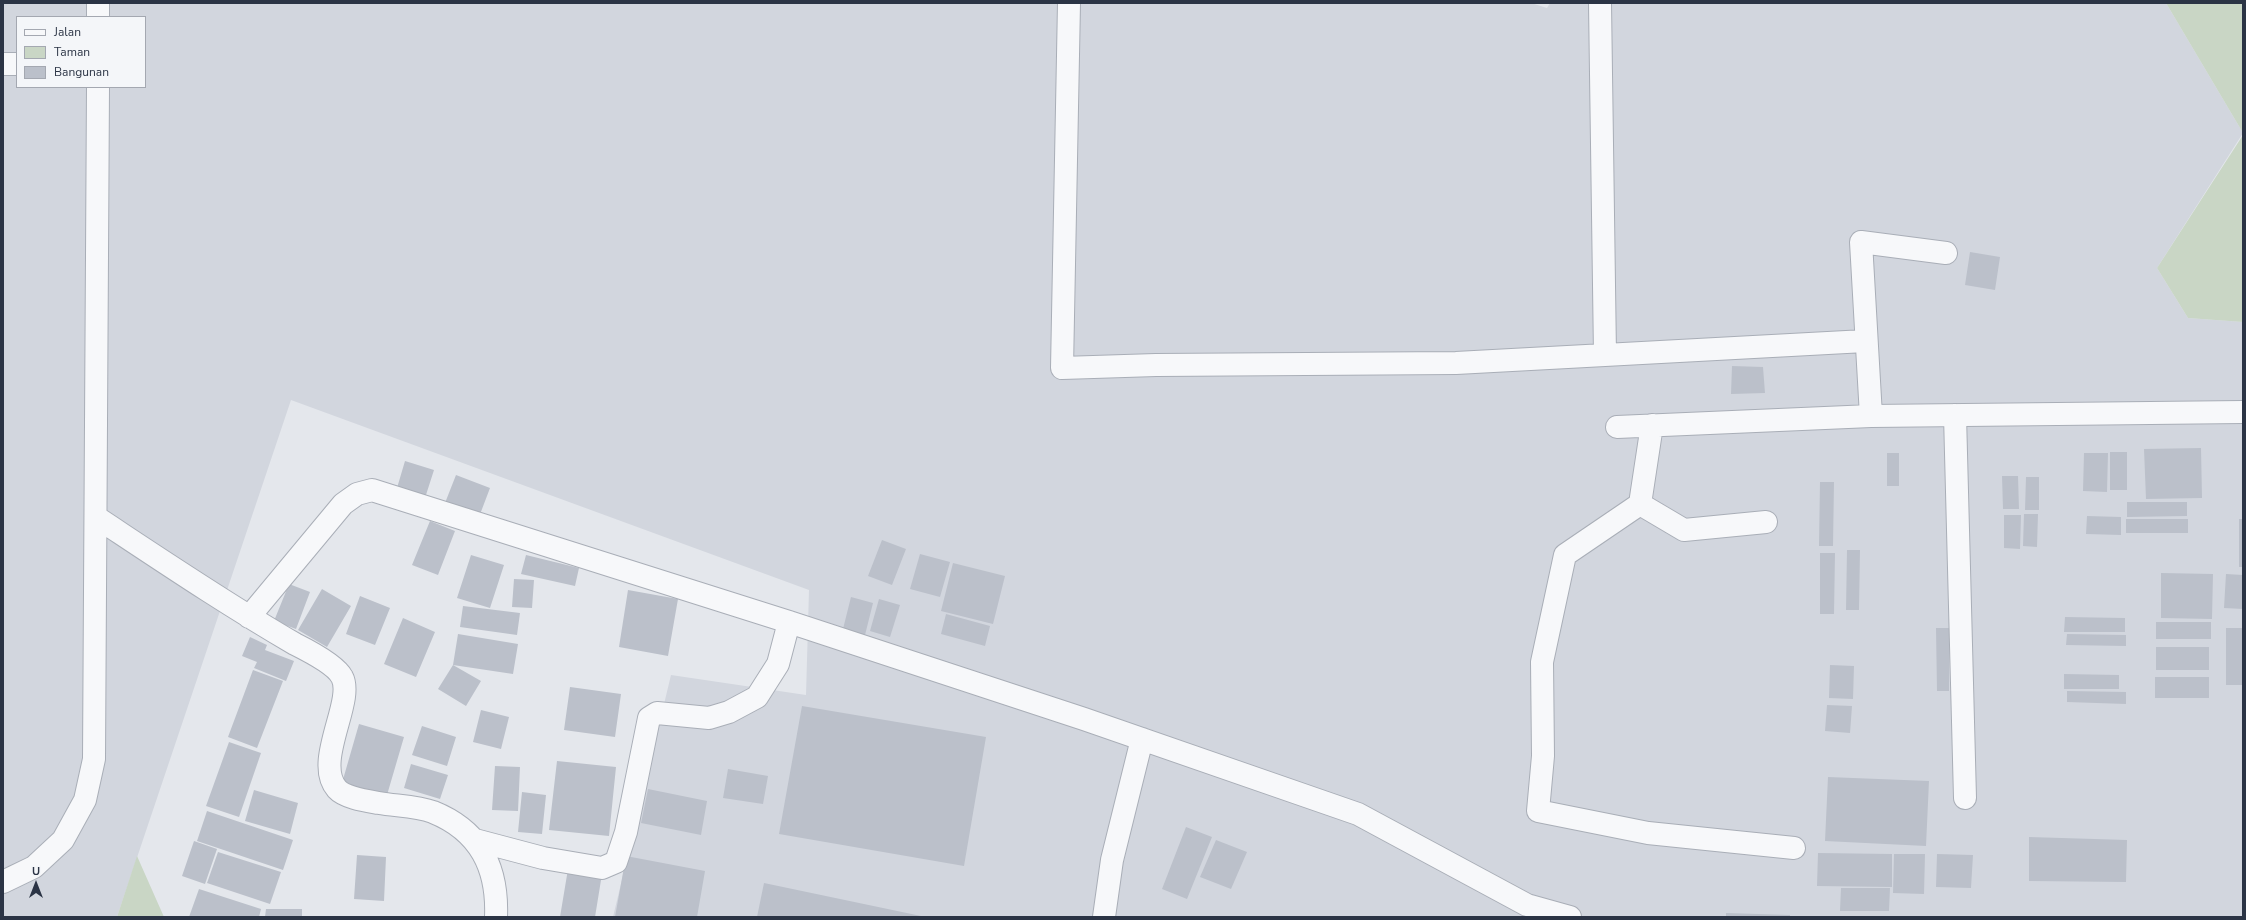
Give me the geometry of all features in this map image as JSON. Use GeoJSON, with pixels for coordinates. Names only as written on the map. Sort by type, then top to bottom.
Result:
{"type":"FeatureCollection","features":[{"type":"Feature","properties":{"kind":"street"},"geometry":{"type":"LineString","coordinates":[[98,3],[98,16]]}},
{"type":"Feature","properties":{"kind":"street"},"geometry":{"type":"LineString","coordinates":[[1070,3],[1062,368],[1156,365],[1456,363],[1865,341]]}},
{"type":"Feature","properties":{"kind":"street"},"geometry":{"type":"LineString","coordinates":[[1600,3],[1604,355]]}},
{"type":"Feature","properties":{"kind":"street"},"geometry":{"type":"LineString","coordinates":[[3,64],[16,64]]}},
{"type":"Feature","properties":{"kind":"street"},"geometry":{"type":"LineString","coordinates":[[3,882],[34,867],[63,840],[85,800],[94,759],[98,88]]}},
{"type":"Feature","properties":{"kind":"street"},"geometry":{"type":"LineString","coordinates":[[1872,416],[1865,341],[1861,242],[1946,253]]}},
{"type":"Feature","properties":{"kind":"street"},"geometry":{"type":"LineString","coordinates":[[1617,426],[1872,416],[2243,412]]}},
{"type":"Feature","properties":{"kind":"street"},"geometry":{"type":"LineString","coordinates":[[1955,415],[1965,798]]}},
{"type":"Feature","properties":{"kind":"street"},"geometry":{"type":"LineString","coordinates":[[1652,425],[1640,504],[1564,555],[1542,662],[1543,756],[1538,810],[1648,833],[1794,848]]}},
{"type":"Feature","properties":{"kind":"street"},"geometry":{"type":"LineString","coordinates":[[249,617],[343,504],[356,494],[372,490],[789,622],[1142,739],[1358,814],[1527,905],[1570,917]]}},
{"type":"Feature","properties":{"kind":"street"},"geometry":{"type":"LineString","coordinates":[[1640,504],[1684,530],[1766,522]]}},
{"type":"Feature","properties":{"kind":"street"},"geometry":{"type":"LineString","coordinates":[[96,517],[249,617],[330,665],[342,677],[344,691],[330,756],[329,775],[337,790],[359,800],[432,812],[454,823],[476,840],[543,858],[602,868],[616,862],[626,832],[649,718],[657,713],[709,718],[729,712],[757,697],[778,664],[789,622]]}},
{"type":"Feature","properties":{"kind":"street"},"geometry":{"type":"LineString","coordinates":[[1104,917],[1112,860],[1142,739]]}},
{"type":"Feature","properties":{"kind":"street"},"geometry":{"type":"LineString","coordinates":[[476,840],[491,867],[497,903],[496,917]]}},
{"type":"Feature","properties":{"kind":"shaded area"},"geometry":{"type":"Polygon","coordinates":[[[3,3],[1531,3],[1547,8],[1550,3],[2166,3],[2243,133],[2157,268],[2188,318],[2243,322],[2243,917],[613,917],[671,675],[806,695],[809,590],[291,400],[117,917],[3,917],[3,3]]]}},
{"type":"Feature","properties":{"kind":"green space"},"geometry":{"type":"Polygon","coordinates":[[[2166,3],[2243,3],[2243,133],[2166,3]]]}},
{"type":"Feature","properties":{"kind":"green space"},"geometry":{"type":"Polygon","coordinates":[[[2243,135],[2243,322],[2188,318],[2157,268],[2243,135]]]}},
{"type":"Feature","properties":{"kind":"green space"},"geometry":{"type":"Polygon","coordinates":[[[137,856],[164,917],[117,917],[137,856]]]}},
{"type":"Feature","properties":{"kind":"building"},"geometry":{"type":"Polygon","coordinates":[[[1970,252],[2000,257],[1995,290],[1965,285],[1970,252]]]}},
{"type":"Feature","properties":{"kind":"building"},"geometry":{"type":"Polygon","coordinates":[[[1732,366],[1763,367],[1765,393],[1731,394],[1732,366]]]}},
{"type":"Feature","properties":{"kind":"building"},"geometry":{"type":"Polygon","coordinates":[[[2201,448],[2202,498],[2146,499],[2144,449],[2201,448]]]}},
{"type":"Feature","properties":{"kind":"building"},"geometry":{"type":"Polygon","coordinates":[[[2110,452],[2127,452],[2127,490],[2110,490],[2110,452]]]}},
{"type":"Feature","properties":{"kind":"building"},"geometry":{"type":"Polygon","coordinates":[[[1887,453],[1899,453],[1899,486],[1887,486],[1887,453]]]}},
{"type":"Feature","properties":{"kind":"building"},"geometry":{"type":"Polygon","coordinates":[[[2084,453],[2108,453],[2107,492],[2083,491],[2084,453]]]}},
{"type":"Feature","properties":{"kind":"building"},"geometry":{"type":"Polygon","coordinates":[[[405,461],[434,470],[425,498],[397,488],[405,461]]]}},
{"type":"Feature","properties":{"kind":"building"},"geometry":{"type":"Polygon","coordinates":[[[456,475],[490,488],[479,517],[445,503],[456,475]]]}},
{"type":"Feature","properties":{"kind":"building"},"geometry":{"type":"Polygon","coordinates":[[[2002,476],[2018,476],[2019,509],[2003,509],[2002,476]]]}},
{"type":"Feature","properties":{"kind":"building"},"geometry":{"type":"Polygon","coordinates":[[[2026,477],[2039,477],[2039,510],[2025,510],[2026,477]]]}},
{"type":"Feature","properties":{"kind":"building"},"geometry":{"type":"Polygon","coordinates":[[[1820,482],[1834,482],[1833,546],[1819,546],[1820,482]]]}},
{"type":"Feature","properties":{"kind":"building"},"geometry":{"type":"Polygon","coordinates":[[[2127,502],[2187,502],[2187,516],[2127,517],[2127,502]]]}},
{"type":"Feature","properties":{"kind":"building"},"geometry":{"type":"Polygon","coordinates":[[[2024,514],[2038,514],[2037,547],[2023,546],[2024,514]]]}},
{"type":"Feature","properties":{"kind":"building"},"geometry":{"type":"Polygon","coordinates":[[[2004,515],[2021,515],[2020,549],[2004,548],[2004,515]]]}},
{"type":"Feature","properties":{"kind":"building"},"geometry":{"type":"Polygon","coordinates":[[[2087,516],[2121,517],[2121,535],[2086,534],[2087,516]]]}},
{"type":"Feature","properties":{"kind":"building"},"geometry":{"type":"Polygon","coordinates":[[[2126,519],[2188,519],[2188,533],[2126,533],[2126,519]]]}},
{"type":"Feature","properties":{"kind":"building"},"geometry":{"type":"Polygon","coordinates":[[[2239,519],[2243,519],[2243,567],[2239,567],[2239,519]]]}},
{"type":"Feature","properties":{"kind":"building"},"geometry":{"type":"Polygon","coordinates":[[[430,521],[455,531],[438,575],[412,565],[430,521]]]}},
{"type":"Feature","properties":{"kind":"building"},"geometry":{"type":"Polygon","coordinates":[[[882,540],[906,549],[892,585],[868,576],[882,540]]]}},
{"type":"Feature","properties":{"kind":"building"},"geometry":{"type":"Polygon","coordinates":[[[1847,550],[1860,550],[1859,610],[1846,610],[1847,550]]]}},
{"type":"Feature","properties":{"kind":"building"},"geometry":{"type":"Polygon","coordinates":[[[1820,553],[1835,553],[1834,614],[1820,614],[1820,553]]]}},
{"type":"Feature","properties":{"kind":"building"},"geometry":{"type":"Polygon","coordinates":[[[920,554],[950,562],[940,597],[910,589],[920,554]]]}},
{"type":"Feature","properties":{"kind":"building"},"geometry":{"type":"Polygon","coordinates":[[[471,555],[504,565],[490,608],[457,598],[471,555]]]}},
{"type":"Feature","properties":{"kind":"building"},"geometry":{"type":"Polygon","coordinates":[[[526,555],[579,568],[575,586],[521,574],[526,555]]]}},
{"type":"Feature","properties":{"kind":"building"},"geometry":{"type":"Polygon","coordinates":[[[953,563],[1005,576],[993,624],[941,611],[953,563]]]}},
{"type":"Feature","properties":{"kind":"building"},"geometry":{"type":"Polygon","coordinates":[[[2161,573],[2213,574],[2212,619],[2161,618],[2161,573]]]}},
{"type":"Feature","properties":{"kind":"building"},"geometry":{"type":"Polygon","coordinates":[[[2226,574],[2243,575],[2243,609],[2224,608],[2226,574]]]}},
{"type":"Feature","properties":{"kind":"building"},"geometry":{"type":"Polygon","coordinates":[[[514,579],[534,580],[532,608],[512,607],[514,579]]]}},
{"type":"Feature","properties":{"kind":"building"},"geometry":{"type":"Polygon","coordinates":[[[289,584],[310,592],[296,629],[274,621],[289,584]]]}},
{"type":"Feature","properties":{"kind":"building"},"geometry":{"type":"Polygon","coordinates":[[[322,589],[351,606],[327,647],[298,630],[322,589]]]}},
{"type":"Feature","properties":{"kind":"building"},"geometry":{"type":"Polygon","coordinates":[[[628,590],[678,599],[668,656],[619,647],[628,590]]]}},
{"type":"Feature","properties":{"kind":"building"},"geometry":{"type":"Polygon","coordinates":[[[360,596],[390,608],[375,645],[346,634],[360,596]]]}},
{"type":"Feature","properties":{"kind":"building"},"geometry":{"type":"Polygon","coordinates":[[[851,597],[873,603],[865,635],[843,629],[851,597]]]}},
{"type":"Feature","properties":{"kind":"building"},"geometry":{"type":"Polygon","coordinates":[[[879,599],[900,605],[890,637],[870,631],[879,599]]]}},
{"type":"Feature","properties":{"kind":"building"},"geometry":{"type":"Polygon","coordinates":[[[463,606],[520,613],[517,635],[460,627],[463,606]]]}},
{"type":"Feature","properties":{"kind":"building"},"geometry":{"type":"Polygon","coordinates":[[[946,614],[990,626],[985,646],[941,634],[946,614]]]}},
{"type":"Feature","properties":{"kind":"building"},"geometry":{"type":"Polygon","coordinates":[[[2065,617],[2125,618],[2125,632],[2064,632],[2065,617]]]}},
{"type":"Feature","properties":{"kind":"building"},"geometry":{"type":"Polygon","coordinates":[[[403,618],[435,632],[416,677],[384,664],[403,618]]]}},
{"type":"Feature","properties":{"kind":"building"},"geometry":{"type":"Polygon","coordinates":[[[2156,622],[2211,622],[2211,639],[2156,639],[2156,622]]]}},
{"type":"Feature","properties":{"kind":"building"},"geometry":{"type":"Polygon","coordinates":[[[1936,628],[1949,628],[1949,691],[1937,691],[1936,628]]]}},
{"type":"Feature","properties":{"kind":"building"},"geometry":{"type":"Polygon","coordinates":[[[2226,628],[2243,628],[2243,685],[2226,685],[2226,628]]]}},
{"type":"Feature","properties":{"kind":"building"},"geometry":{"type":"Polygon","coordinates":[[[458,634],[518,644],[513,674],[453,665],[458,634]]]}},
{"type":"Feature","properties":{"kind":"building"},"geometry":{"type":"Polygon","coordinates":[[[2067,634],[2126,635],[2126,646],[2066,645],[2067,634]]]}},
{"type":"Feature","properties":{"kind":"building"},"geometry":{"type":"Polygon","coordinates":[[[250,637],[267,645],[265,650],[294,661],[286,681],[254,668],[257,662],[242,656],[250,637]]]}},
{"type":"Feature","properties":{"kind":"building"},"geometry":{"type":"Polygon","coordinates":[[[2156,647],[2209,647],[2209,670],[2156,670],[2156,647]]]}},
{"type":"Feature","properties":{"kind":"building"},"geometry":{"type":"Polygon","coordinates":[[[453,665],[481,681],[466,706],[438,689],[453,665]]]}},
{"type":"Feature","properties":{"kind":"building"},"geometry":{"type":"Polygon","coordinates":[[[1830,665],[1854,666],[1853,699],[1829,698],[1830,665]]]}},
{"type":"Feature","properties":{"kind":"building"},"geometry":{"type":"Polygon","coordinates":[[[253,670],[283,681],[257,748],[228,737],[253,670]]]}},
{"type":"Feature","properties":{"kind":"building"},"geometry":{"type":"Polygon","coordinates":[[[2064,674],[2119,675],[2119,689],[2064,689],[2064,674]]]}},
{"type":"Feature","properties":{"kind":"building"},"geometry":{"type":"Polygon","coordinates":[[[2155,677],[2209,677],[2209,698],[2155,698],[2155,677]]]}},
{"type":"Feature","properties":{"kind":"building"},"geometry":{"type":"Polygon","coordinates":[[[570,687],[621,694],[615,737],[564,730],[570,687]]]}},
{"type":"Feature","properties":{"kind":"building"},"geometry":{"type":"Polygon","coordinates":[[[2067,691],[2126,692],[2126,704],[2067,702],[2067,691]]]}},
{"type":"Feature","properties":{"kind":"building"},"geometry":{"type":"Polygon","coordinates":[[[1827,705],[1852,706],[1850,733],[1825,731],[1827,705]]]}},
{"type":"Feature","properties":{"kind":"building"},"geometry":{"type":"Polygon","coordinates":[[[802,706],[986,737],[964,866],[779,834],[802,706]]]}},
{"type":"Feature","properties":{"kind":"building"},"geometry":{"type":"Polygon","coordinates":[[[481,710],[509,717],[501,749],[473,742],[481,710]]]}},
{"type":"Feature","properties":{"kind":"building"},"geometry":{"type":"Polygon","coordinates":[[[359,724],[404,737],[387,795],[342,783],[359,724]]]}},
{"type":"Feature","properties":{"kind":"building"},"geometry":{"type":"Polygon","coordinates":[[[422,726],[456,737],[447,766],[412,755],[422,726]]]}},
{"type":"Feature","properties":{"kind":"building"},"geometry":{"type":"Polygon","coordinates":[[[229,742],[261,753],[239,817],[206,806],[229,742]]]}},
{"type":"Feature","properties":{"kind":"building"},"geometry":{"type":"Polygon","coordinates":[[[557,761],[616,767],[609,836],[549,830],[557,761]]]}},
{"type":"Feature","properties":{"kind":"building"},"geometry":{"type":"Polygon","coordinates":[[[411,764],[448,775],[440,799],[404,788],[411,764]]]}},
{"type":"Feature","properties":{"kind":"building"},"geometry":{"type":"Polygon","coordinates":[[[495,766],[520,767],[518,811],[492,810],[495,766]]]}},
{"type":"Feature","properties":{"kind":"building"},"geometry":{"type":"Polygon","coordinates":[[[728,769],[768,776],[763,804],[723,798],[728,769]]]}},
{"type":"Feature","properties":{"kind":"building"},"geometry":{"type":"Polygon","coordinates":[[[1828,777],[1929,781],[1926,846],[1825,841],[1828,777]]]}},
{"type":"Feature","properties":{"kind":"building"},"geometry":{"type":"Polygon","coordinates":[[[648,789],[707,801],[701,835],[641,823],[648,789]]]}},
{"type":"Feature","properties":{"kind":"building"},"geometry":{"type":"Polygon","coordinates":[[[254,790],[298,803],[290,834],[245,821],[254,790]]]}},
{"type":"Feature","properties":{"kind":"building"},"geometry":{"type":"Polygon","coordinates":[[[522,792],[546,795],[542,834],[518,832],[522,792]]]}},
{"type":"Feature","properties":{"kind":"building"},"geometry":{"type":"Polygon","coordinates":[[[207,811],[293,840],[283,870],[197,841],[207,811]]]}},
{"type":"Feature","properties":{"kind":"building"},"geometry":{"type":"Polygon","coordinates":[[[1186,827],[1212,837],[1187,899],[1162,889],[1186,827]]]}},
{"type":"Feature","properties":{"kind":"building"},"geometry":{"type":"Polygon","coordinates":[[[2029,837],[2127,840],[2126,882],[2029,881],[2029,837]]]}},
{"type":"Feature","properties":{"kind":"building"},"geometry":{"type":"Polygon","coordinates":[[[1216,840],[1247,852],[1231,889],[1200,877],[1216,840]]]}},
{"type":"Feature","properties":{"kind":"building"},"geometry":{"type":"Polygon","coordinates":[[[194,841],[217,849],[205,884],[182,876],[194,841]]]}},
{"type":"Feature","properties":{"kind":"building"},"geometry":{"type":"Polygon","coordinates":[[[218,852],[281,872],[270,904],[207,883],[218,852]]]}},
{"type":"Feature","properties":{"kind":"building"},"geometry":{"type":"Polygon","coordinates":[[[1818,853],[1892,854],[1892,887],[1817,886],[1818,853]]]}},
{"type":"Feature","properties":{"kind":"building"},"geometry":{"type":"Polygon","coordinates":[[[1894,854],[1925,854],[1924,894],[1893,893],[1894,854]]]}},
{"type":"Feature","properties":{"kind":"building"},"geometry":{"type":"Polygon","coordinates":[[[1937,854],[1973,855],[1971,888],[1936,887],[1937,854]]]}},
{"type":"Feature","properties":{"kind":"building"},"geometry":{"type":"Polygon","coordinates":[[[357,855],[386,857],[384,901],[354,899],[357,855]]]}},
{"type":"Feature","properties":{"kind":"building"},"geometry":{"type":"Polygon","coordinates":[[[626,856],[705,871],[697,917],[615,917],[626,856]]]}},
{"type":"Feature","properties":{"kind":"building"},"geometry":{"type":"Polygon","coordinates":[[[568,869],[602,874],[595,917],[560,917],[568,869]]]}},
{"type":"Feature","properties":{"kind":"building"},"geometry":{"type":"Polygon","coordinates":[[[764,883],[921,916],[921,917],[757,917],[764,883]]]}},
{"type":"Feature","properties":{"kind":"building"},"geometry":{"type":"Polygon","coordinates":[[[1841,888],[1890,888],[1889,911],[1840,911],[1841,888]]]}},
{"type":"Feature","properties":{"kind":"building"},"geometry":{"type":"Polygon","coordinates":[[[199,889],[261,909],[259,917],[189,917],[199,889]]]}},
{"type":"Feature","properties":{"kind":"building"},"geometry":{"type":"Polygon","coordinates":[[[266,909],[302,909],[302,917],[265,917],[266,909]]]}},
{"type":"Feature","properties":{"kind":"building"},"geometry":{"type":"Polygon","coordinates":[[[1726,913],[1790,915],[1790,917],[1726,917],[1726,913]]]}}]}
